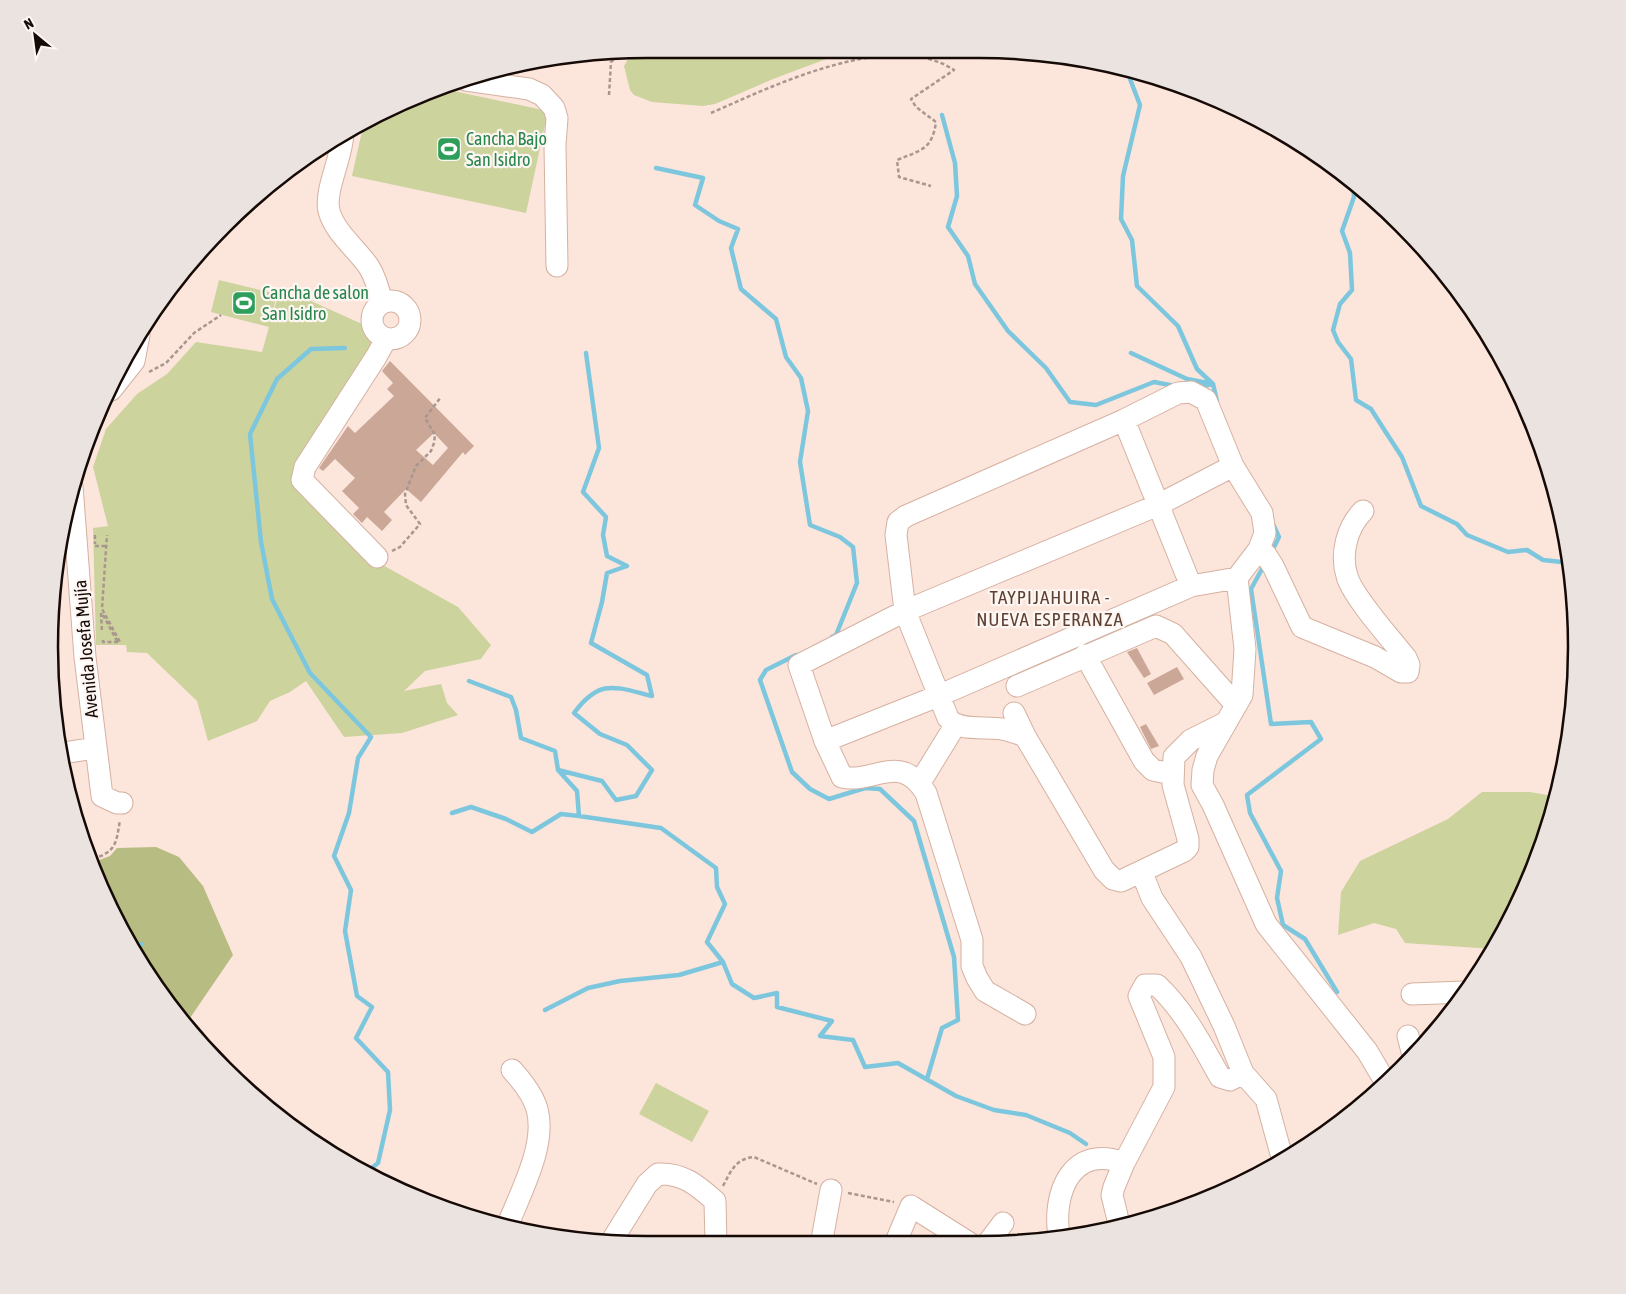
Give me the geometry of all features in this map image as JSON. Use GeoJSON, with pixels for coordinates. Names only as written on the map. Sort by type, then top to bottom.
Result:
{"type":"FeatureCollection","features":[{"type":"Feature","properties":{"kind":"street"},"geometry":{"type":"LineString","coordinates":[[481,82],[528,89],[542,95],[554,108],[557,118],[555,145],[557,266]]}},
{"type":"Feature","properties":{"kind":"street"},"geometry":{"type":"LineString","coordinates":[[343,142],[328,198],[329,211],[337,226],[369,267],[378,283],[382,303]]}},
{"type":"Feature","properties":{"kind":"street"},"geometry":{"type":"LineString","coordinates":[[389,301],[401,303],[410,312],[411,325],[404,336],[392,340],[386,339],[380,336],[372,325],[374,312],[382,303],[389,301]]}},
{"type":"Feature","properties":{"kind":"street"},"geometry":{"type":"LineString","coordinates":[[376,557],[302,480],[305,467],[386,339]]}},
{"type":"Feature","properties":{"kind":"street"},"geometry":{"type":"LineString","coordinates":[[121,380],[134,361],[136,353]]}},
{"type":"Feature","properties":{"kind":"street"},"geometry":{"type":"LineString","coordinates":[[1025,736],[1002,729],[956,724],[948,718],[905,611],[896,535],[898,522],[906,516],[1124,420],[1178,393],[1191,392],[1206,400],[1233,466],[1262,513],[1265,533],[1259,549],[1238,578],[1246,649],[1242,695],[1207,756],[1202,770],[1202,785],[1213,805],[1266,924],[1367,1051],[1382,1077]]}},
{"type":"Feature","properties":{"kind":"street"},"geometry":{"type":"LineString","coordinates":[[1124,420],[1191,586]]}},
{"type":"Feature","properties":{"kind":"street"},"geometry":{"type":"LineString","coordinates":[[1025,1014],[985,991],[977,978],[972,966],[972,940],[929,802],[919,782],[904,773],[890,770],[855,780],[842,777],[825,741],[799,665],[905,611],[1158,505],[1233,466]]}},
{"type":"Feature","properties":{"kind":"street","name":"Avenida Josefa Mujía"},"geometry":{"type":"LineString","coordinates":[[74,511],[85,657],[102,796],[117,803],[122,803]]}},
{"type":"Feature","properties":{"kind":"street"},"geometry":{"type":"LineString","coordinates":[[1259,549],[1273,566],[1302,627],[1375,657],[1401,672],[1408,672],[1409,665],[1406,658],[1358,595],[1346,576],[1345,546],[1354,520],[1363,511]]}},
{"type":"Feature","properties":{"kind":"street"},"geometry":{"type":"LineString","coordinates":[[825,741],[938,696],[1191,586],[1238,578]]}},
{"type":"Feature","properties":{"kind":"street"},"geometry":{"type":"LineString","coordinates":[[1017,686],[1085,655],[1156,626],[1162,627],[1173,634],[1236,705]]}},
{"type":"Feature","properties":{"kind":"street"},"geometry":{"type":"LineString","coordinates":[[1085,655],[1144,760],[1153,770],[1172,774]]}},
{"type":"Feature","properties":{"kind":"street"},"geometry":{"type":"LineString","coordinates":[[1014,712],[1025,736],[1104,870],[1113,879],[1121,882],[1184,852],[1188,847],[1172,774],[1174,757],[1183,746],[1207,731],[1225,724]]}},
{"type":"Feature","properties":{"kind":"street"},"geometry":{"type":"LineString","coordinates":[[919,782],[956,724]]}},
{"type":"Feature","properties":{"kind":"street"},"geometry":{"type":"LineString","coordinates":[[67,752],[95,748]]}},
{"type":"Feature","properties":{"kind":"street"},"geometry":{"type":"LineString","coordinates":[[1142,873],[1152,898],[1191,957],[1224,1026],[1243,1073],[1266,1099],[1281,1154]]}},
{"type":"Feature","properties":{"kind":"street"},"geometry":{"type":"LineString","coordinates":[[1117,1220],[1112,1195],[1124,1163],[1164,1087],[1164,1057],[1140,996],[1145,985],[1157,985],[1166,993],[1187,1021],[1220,1077],[1230,1080],[1243,1073]]}},
{"type":"Feature","properties":{"kind":"street"},"geometry":{"type":"LineString","coordinates":[[1412,994],[1452,998]]}},
{"type":"Feature","properties":{"kind":"street"},"geometry":{"type":"LineString","coordinates":[[510,1220],[536,1151],[540,1124],[537,1107],[522,1081],[512,1070]]}},
{"type":"Feature","properties":{"kind":"street"},"geometry":{"type":"LineString","coordinates":[[1059,1231],[1057,1210],[1061,1192],[1070,1174],[1080,1165],[1095,1159],[1110,1159],[1124,1163]]}},
{"type":"Feature","properties":{"kind":"street"},"geometry":{"type":"LineString","coordinates":[[615,1235],[647,1184],[658,1174],[683,1176],[715,1201],[716,1236]]}},
{"type":"Feature","properties":{"kind":"street"},"geometry":{"type":"LineString","coordinates":[[823,1236],[831,1190]]}},
{"type":"Feature","properties":{"kind":"street"},"geometry":{"type":"LineString","coordinates":[[898,1236],[911,1206],[958,1236]]}},
{"type":"Feature","properties":{"kind":"street"},"geometry":{"type":"LineString","coordinates":[[993,1236],[1003,1223]]}},
{"type":"Feature","properties":{"kind":"path"},"geometry":{"type":"LineString","coordinates":[[711,113],[814,71],[866,58]]}},
{"type":"Feature","properties":{"kind":"path"},"geometry":{"type":"LineString","coordinates":[[920,58],[936,62],[954,70],[911,98],[916,107],[936,122],[933,138],[924,149],[897,160],[899,177],[931,186]]}},
{"type":"Feature","properties":{"kind":"path"},"geometry":{"type":"LineString","coordinates":[[609,95],[611,62],[614,59]]}},
{"type":"Feature","properties":{"kind":"path"},"geometry":{"type":"LineString","coordinates":[[126,375],[131,377],[143,375],[161,366],[194,333],[221,315]]}},
{"type":"Feature","properties":{"kind":"path"},"geometry":{"type":"LineString","coordinates":[[376,557],[400,547],[420,524],[406,505],[406,494],[416,466],[431,451],[434,444],[435,435],[425,418],[442,397]]}},
{"type":"Feature","properties":{"kind":"path"},"geometry":{"type":"LineString","coordinates":[[95,535],[96,546],[107,546]]}},
{"type":"Feature","properties":{"kind":"path"},"geometry":{"type":"LineString","coordinates":[[107,535],[102,609],[118,634],[120,642],[117,642]]}},
{"type":"Feature","properties":{"kind":"path"},"geometry":{"type":"LineString","coordinates":[[98,601],[101,613],[103,642],[117,642]]}},
{"type":"Feature","properties":{"kind":"path"},"geometry":{"type":"LineString","coordinates":[[101,613],[117,642]]}},
{"type":"Feature","properties":{"kind":"path"},"geometry":{"type":"LineString","coordinates":[[97,858],[107,854],[115,846],[122,803]]}},
{"type":"Feature","properties":{"kind":"path"},"geometry":{"type":"LineString","coordinates":[[715,1201],[736,1164],[743,1158],[754,1157],[789,1174],[831,1190],[911,1206]]}},
{"type":"Feature","properties":{"kind":"green space"},"geometry":{"type":"Polygon","coordinates":[[[629,58],[829,58],[715,104],[703,106],[652,102],[634,95],[630,90],[624,66],[629,58]]]}},
{"type":"Feature","properties":{"kind":"green space","name":"Cancha Bajo San Isidro"},"geometry":{"type":"Polygon","coordinates":[[[453,91],[548,111],[526,213],[352,176],[362,131],[421,102],[453,91]]]}},
{"type":"Feature","properties":{"kind":"green space"},"geometry":{"type":"Polygon","coordinates":[[[219,280],[277,294],[270,322],[279,293],[300,296],[362,324],[376,342],[295,482],[305,499],[354,549],[458,607],[491,645],[481,659],[425,671],[404,691],[441,684],[447,703],[458,715],[402,733],[344,737],[306,681],[290,692],[270,701],[257,721],[208,741],[197,701],[147,653],[127,652],[126,645],[96,645],[93,528],[108,526],[93,467],[106,429],[137,394],[167,374],[196,342],[262,352],[269,327],[211,312],[219,280]]]}},
{"type":"Feature","properties":{"kind":"green space"},"geometry":{"type":"Polygon","coordinates":[[[1482,792],[1530,792],[1549,795],[1524,873],[1486,949],[1405,943],[1396,929],[1374,923],[1338,935],[1341,892],[1360,861],[1448,819],[1482,792]]]}},
{"type":"Feature","properties":{"kind":"green space"},"geometry":{"type":"Polygon","coordinates":[[[156,847],[179,857],[203,886],[233,955],[190,1020],[157,975],[136,942],[102,873],[98,861],[110,856],[117,848],[156,847]]]}},
{"type":"Feature","properties":{"kind":"green space"},"geometry":{"type":"Polygon","coordinates":[[[656,1083],[709,1111],[692,1142],[639,1114],[656,1083]]]}},
{"type":"Feature","properties":{"kind":"building"},"geometry":{"type":"Polygon","coordinates":[[[390,361],[474,446],[465,455],[463,452],[421,502],[406,489],[384,512],[392,520],[382,531],[367,517],[362,523],[353,514],[359,508],[342,491],[355,478],[335,459],[323,471],[319,468],[348,426],[355,433],[394,396],[387,389],[393,383],[382,371],[390,361]],[[434,433],[416,450],[433,465],[448,448],[434,433]]]}},
{"type":"Feature","properties":{"kind":"building"},"geometry":{"type":"Polygon","coordinates":[[[1137,648],[1151,674],[1144,678],[1127,652],[1137,648]]]}},
{"type":"Feature","properties":{"kind":"building"},"geometry":{"type":"Polygon","coordinates":[[[1177,667],[1184,679],[1154,695],[1147,683],[1177,667]]]}},
{"type":"Feature","properties":{"kind":"building"},"geometry":{"type":"Polygon","coordinates":[[[1146,724],[1159,746],[1151,749],[1140,727],[1146,724]]]}},
{"type":"Feature","properties":{"kind":"waterway"},"geometry":{"type":"LineString","coordinates":[[1130,78],[1140,105],[1123,176],[1121,219],[1132,240],[1137,286],[1178,326],[1197,369],[1213,384]]}},
{"type":"Feature","properties":{"kind":"waterway"},"geometry":{"type":"LineString","coordinates":[[942,115],[955,163],[957,196],[948,227],[968,256],[975,284],[1008,331],[1046,368],[1070,402],[1096,405],[1154,382],[1175,386]]}},
{"type":"Feature","properties":{"kind":"waterway"},"geometry":{"type":"LineString","coordinates":[[656,168],[703,178],[695,205],[719,221],[738,229],[731,248],[741,289],[776,319],[786,357],[801,378],[808,411],[800,462],[810,525],[840,537],[853,547],[857,583],[836,635],[832,637]]}},
{"type":"Feature","properties":{"kind":"waterway"},"geometry":{"type":"LineString","coordinates":[[1354,192],[1354,197],[1342,231],[1350,253],[1352,290],[1340,304],[1333,330],[1338,342],[1351,359],[1356,400],[1371,409],[1402,457],[1421,506],[1457,524],[1467,535],[1508,552],[1527,550],[1543,560],[1562,562]]}},
{"type":"Feature","properties":{"kind":"waterway"},"geometry":{"type":"LineString","coordinates":[[345,348],[311,349],[277,379],[250,434],[261,542],[272,599],[310,673],[371,737],[358,758],[349,813],[334,856],[351,890],[345,931],[357,996],[372,1007],[356,1038],[388,1072],[390,1110],[378,1163],[371,1168]]}},
{"type":"Feature","properties":{"kind":"waterway"},"geometry":{"type":"LineString","coordinates":[[558,770],[602,781],[616,800],[636,796],[652,770],[627,745],[600,734],[574,713],[592,694],[609,688],[618,688],[652,696],[647,675],[591,643],[602,602],[607,573],[627,566],[607,556],[603,535],[606,517],[583,492],[599,448],[586,353]]}},
{"type":"Feature","properties":{"kind":"waterway"},"geometry":{"type":"LineString","coordinates":[[1131,353],[1187,379],[1213,384],[1217,401]]}},
{"type":"Feature","properties":{"kind":"waterway"},"geometry":{"type":"LineString","coordinates":[[1197,387],[1213,384]]}},
{"type":"Feature","properties":{"kind":"waterway"},"geometry":{"type":"LineString","coordinates":[[1273,524],[1279,537],[1274,547]]}},
{"type":"Feature","properties":{"kind":"waterway"},"geometry":{"type":"LineString","coordinates":[[1262,569],[1251,589],[1271,724],[1311,722],[1321,739],[1247,795],[1250,813],[1281,871],[1277,898],[1283,925],[1305,939],[1337,992]]}},
{"type":"Feature","properties":{"kind":"waterway"},"geometry":{"type":"LineString","coordinates":[[796,655],[766,670],[760,680],[792,772],[810,789],[829,799],[865,788],[880,789],[914,821],[954,957],[958,1020],[942,1028],[927,1079]]}},
{"type":"Feature","properties":{"kind":"waterway"},"geometry":{"type":"LineString","coordinates":[[469,681],[511,697],[516,710],[521,738],[555,751],[558,770],[577,791],[579,816],[661,828],[716,868],[717,887],[725,904],[707,942],[723,962],[732,984],[754,998],[777,993],[777,1007],[832,1021],[820,1036],[853,1040],[865,1067],[898,1063],[956,1096],[994,1110],[1026,1115],[1070,1133],[1086,1144]]}},
{"type":"Feature","properties":{"kind":"waterway"},"geometry":{"type":"LineString","coordinates":[[452,813],[471,807],[506,819],[532,832],[561,814],[579,816]]}},
{"type":"Feature","properties":{"kind":"waterway"},"geometry":{"type":"LineString","coordinates":[[545,1010],[588,988],[620,981],[679,975],[723,962]]}},
{"type":"Feature","properties":{"kind":"place","name":"Cancha Bajo San Isidro"},"geometry":{"type":"Point","coordinates":[449,149]}},
{"type":"Feature","properties":{"kind":"place","name":"Cancha de salon San Isidro"},"geometry":{"type":"Point","coordinates":[244,303]}},
{"type":"Feature","properties":{"kind":"district","name":"TAYPIJAHUIRA - NUEVA ESPERANZA"},"geometry":{"type":"Point","coordinates":[1050,608]}}]}
